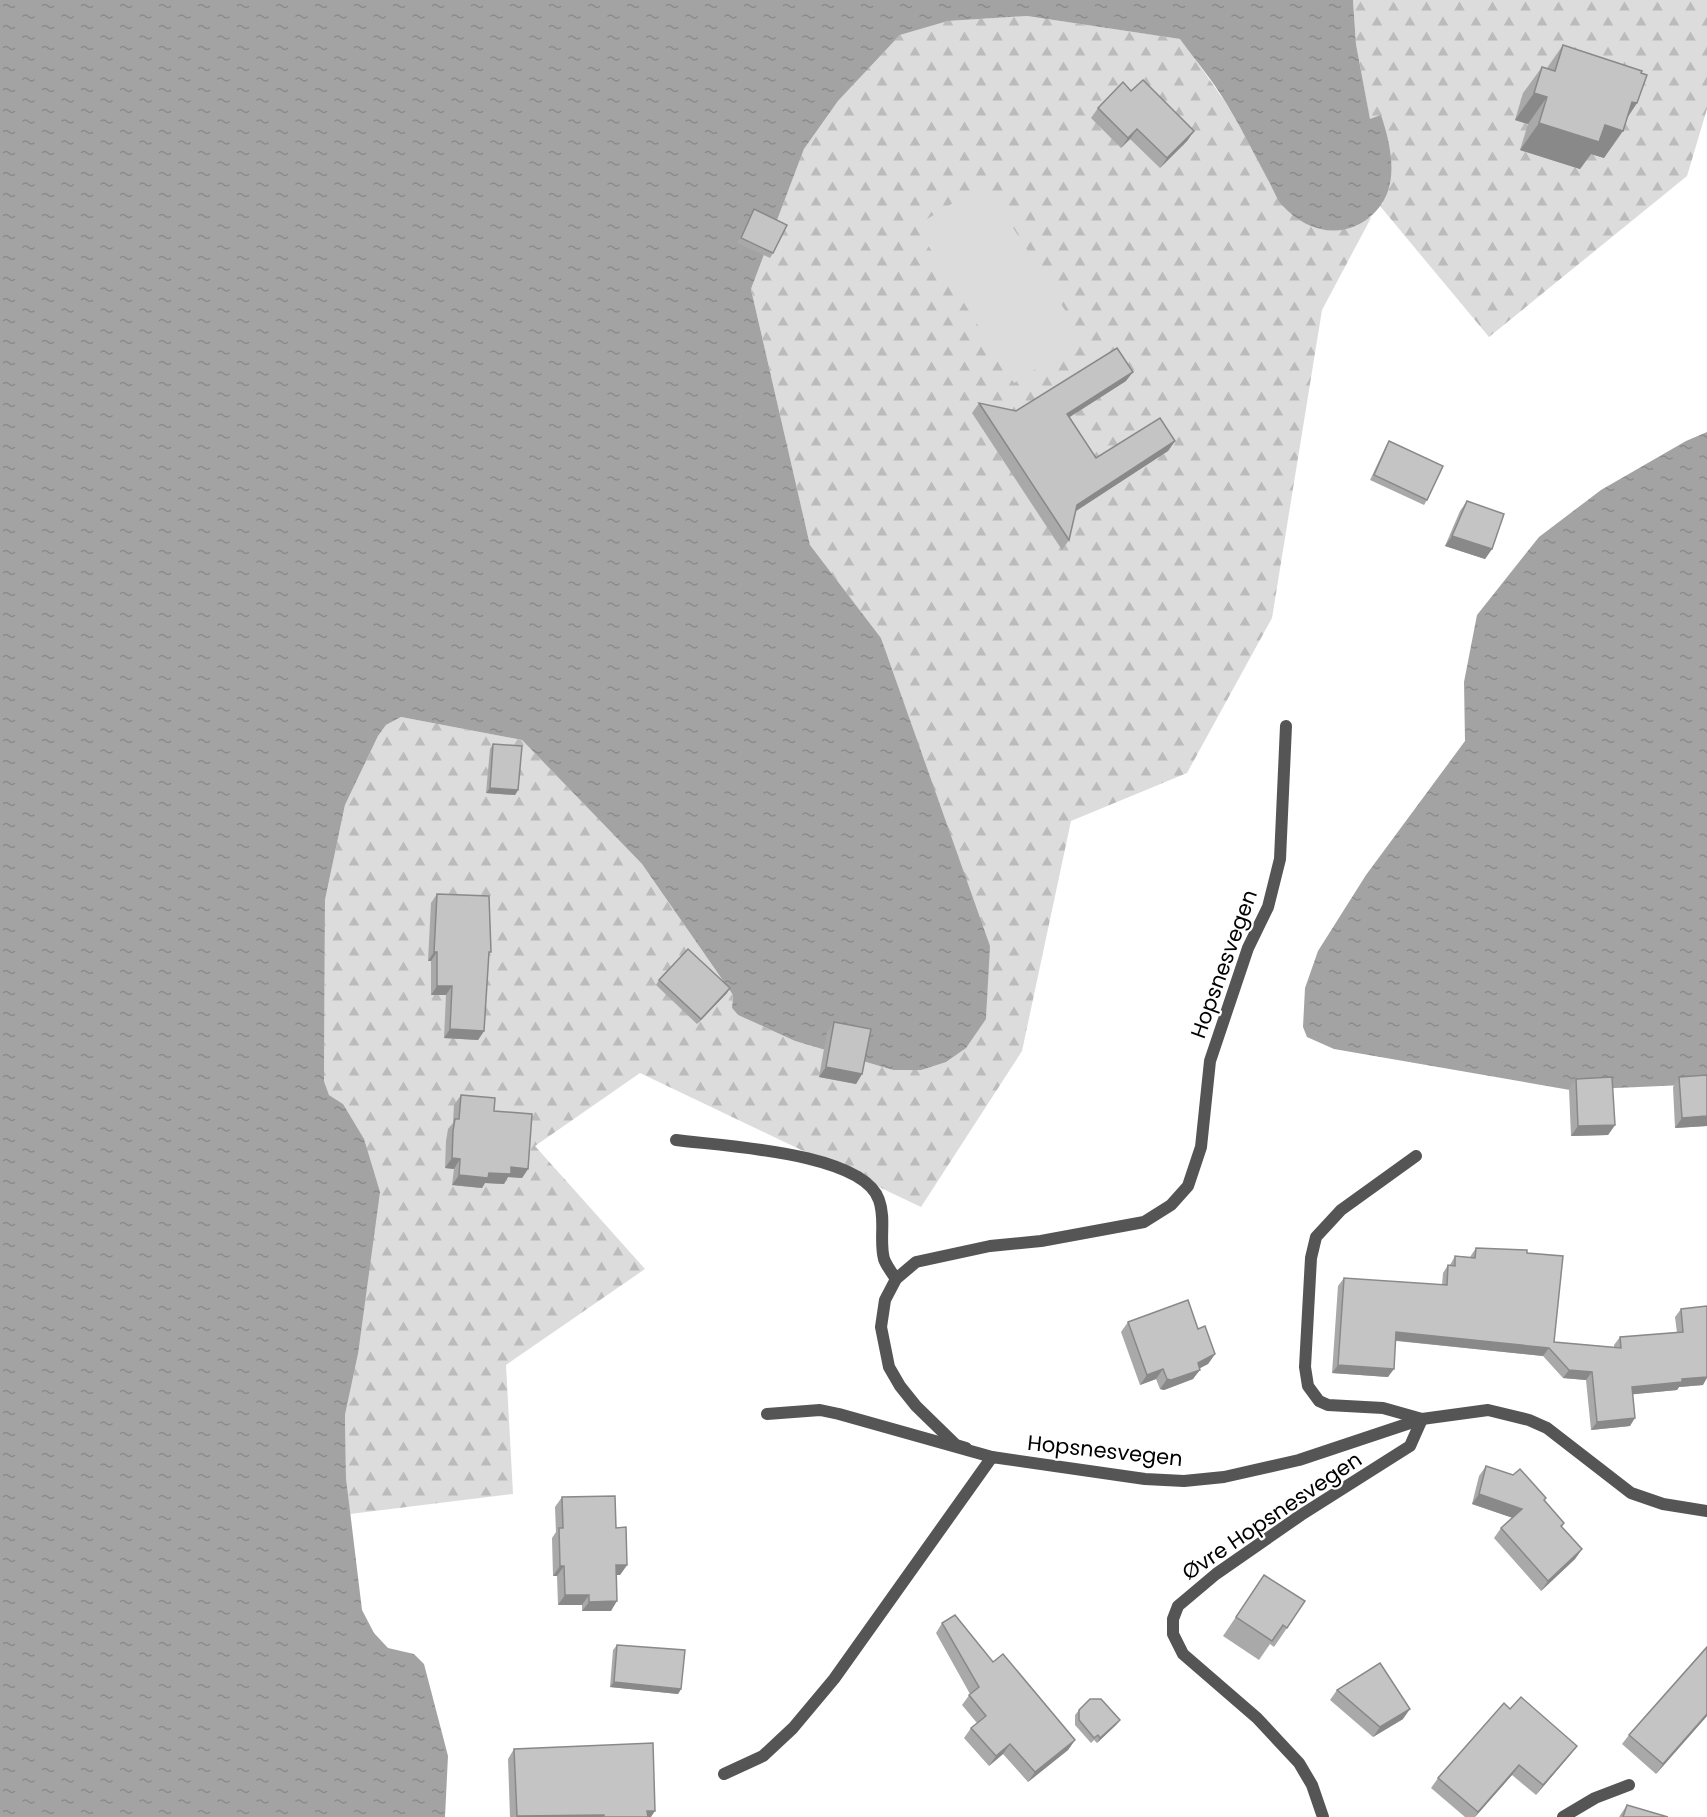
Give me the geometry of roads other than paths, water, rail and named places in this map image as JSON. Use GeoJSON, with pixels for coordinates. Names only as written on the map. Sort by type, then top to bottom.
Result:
{"type":"FeatureCollection","features":[{"type":"Feature","properties":{"kind":"street","name":"Hopsnesvegen"},"geometry":{"type":"LineString","coordinates":[[1286,726],[1280,859],[1268,907],[1248,948],[1210,1061],[1201,1147],[1188,1186],[1171,1205],[1144,1222],[1041,1240],[990,1246],[916,1262],[896,1279],[885,1300],[881,1327],[889,1367],[916,1406],[956,1445],[992,1457],[1145,1479],[1194,1480],[1224,1477],[1299,1460],[1422,1419],[1488,1410],[1529,1420],[1547,1428],[1631,1493],[1663,1504],[1707,1511]]}},
{"type":"Feature","properties":{"kind":"street"},"geometry":{"type":"LineString","coordinates":[[676,1140],[801,1156],[854,1172],[873,1188],[879,1200],[884,1258],[896,1279]]}},
{"type":"Feature","properties":{"kind":"street","name":"Hopsnesvegen"},"geometry":{"type":"LineString","coordinates":[[1416,1156],[1341,1210],[1316,1237],[1311,1258],[1305,1367],[1308,1386],[1319,1401],[1328,1405],[1383,1408],[1422,1419]]}},
{"type":"Feature","properties":{"kind":"street","name":"Hopsnesvegen"},"geometry":{"type":"LineString","coordinates":[[767,1414],[830,1412],[966,1448]]}},
{"type":"Feature","properties":{"kind":"street","name":"Øvre Hopsnesvegen"},"geometry":{"type":"LineString","coordinates":[[1323,1817],[1312,1785],[1299,1763],[1257,1718],[1183,1654],[1173,1634],[1173,1619],[1178,1606],[1216,1574],[1301,1515],[1410,1446],[1422,1419]]}},
{"type":"Feature","properties":{"kind":"street"},"geometry":{"type":"LineString","coordinates":[[724,1774],[763,1756],[793,1728],[834,1679],[992,1457]]}},
{"type":"Feature","properties":{"kind":"street"},"geometry":{"type":"LineString","coordinates":[[1563,1817],[1595,1798],[1629,1785]]}},
{"type":"Feature","properties":{"kind":"water"},"geometry":{"type":"Polygon","coordinates":[[[0,0],[1353,0],[1356,44],[1370,119],[1381,115],[1388,139],[1391,176],[1389,188],[1377,210],[1354,227],[1342,230],[1317,228],[1304,223],[1282,205],[1223,97],[1180,39],[1027,16],[948,21],[900,35],[838,101],[804,149],[751,289],[810,545],[881,638],[990,946],[986,1019],[966,1048],[946,1062],[921,1070],[893,1070],[795,1041],[738,1015],[732,1008],[733,995],[642,864],[522,740],[401,717],[386,725],[378,736],[345,805],[325,900],[324,1081],[329,1095],[343,1104],[364,1139],[380,1192],[358,1354],[345,1415],[346,1478],[362,1610],[374,1633],[388,1648],[414,1654],[424,1664],[448,1756],[445,1817],[0,1817],[0,0]]]}},
{"type":"Feature","properties":{"kind":"water"},"geometry":{"type":"Polygon","coordinates":[[[1707,432],[1707,1084],[1570,1090],[1334,1049],[1307,1037],[1303,1027],[1305,988],[1318,951],[1366,875],[1465,741],[1464,682],[1477,615],[1539,537],[1601,490],[1686,441],[1707,432]]]}}]}
